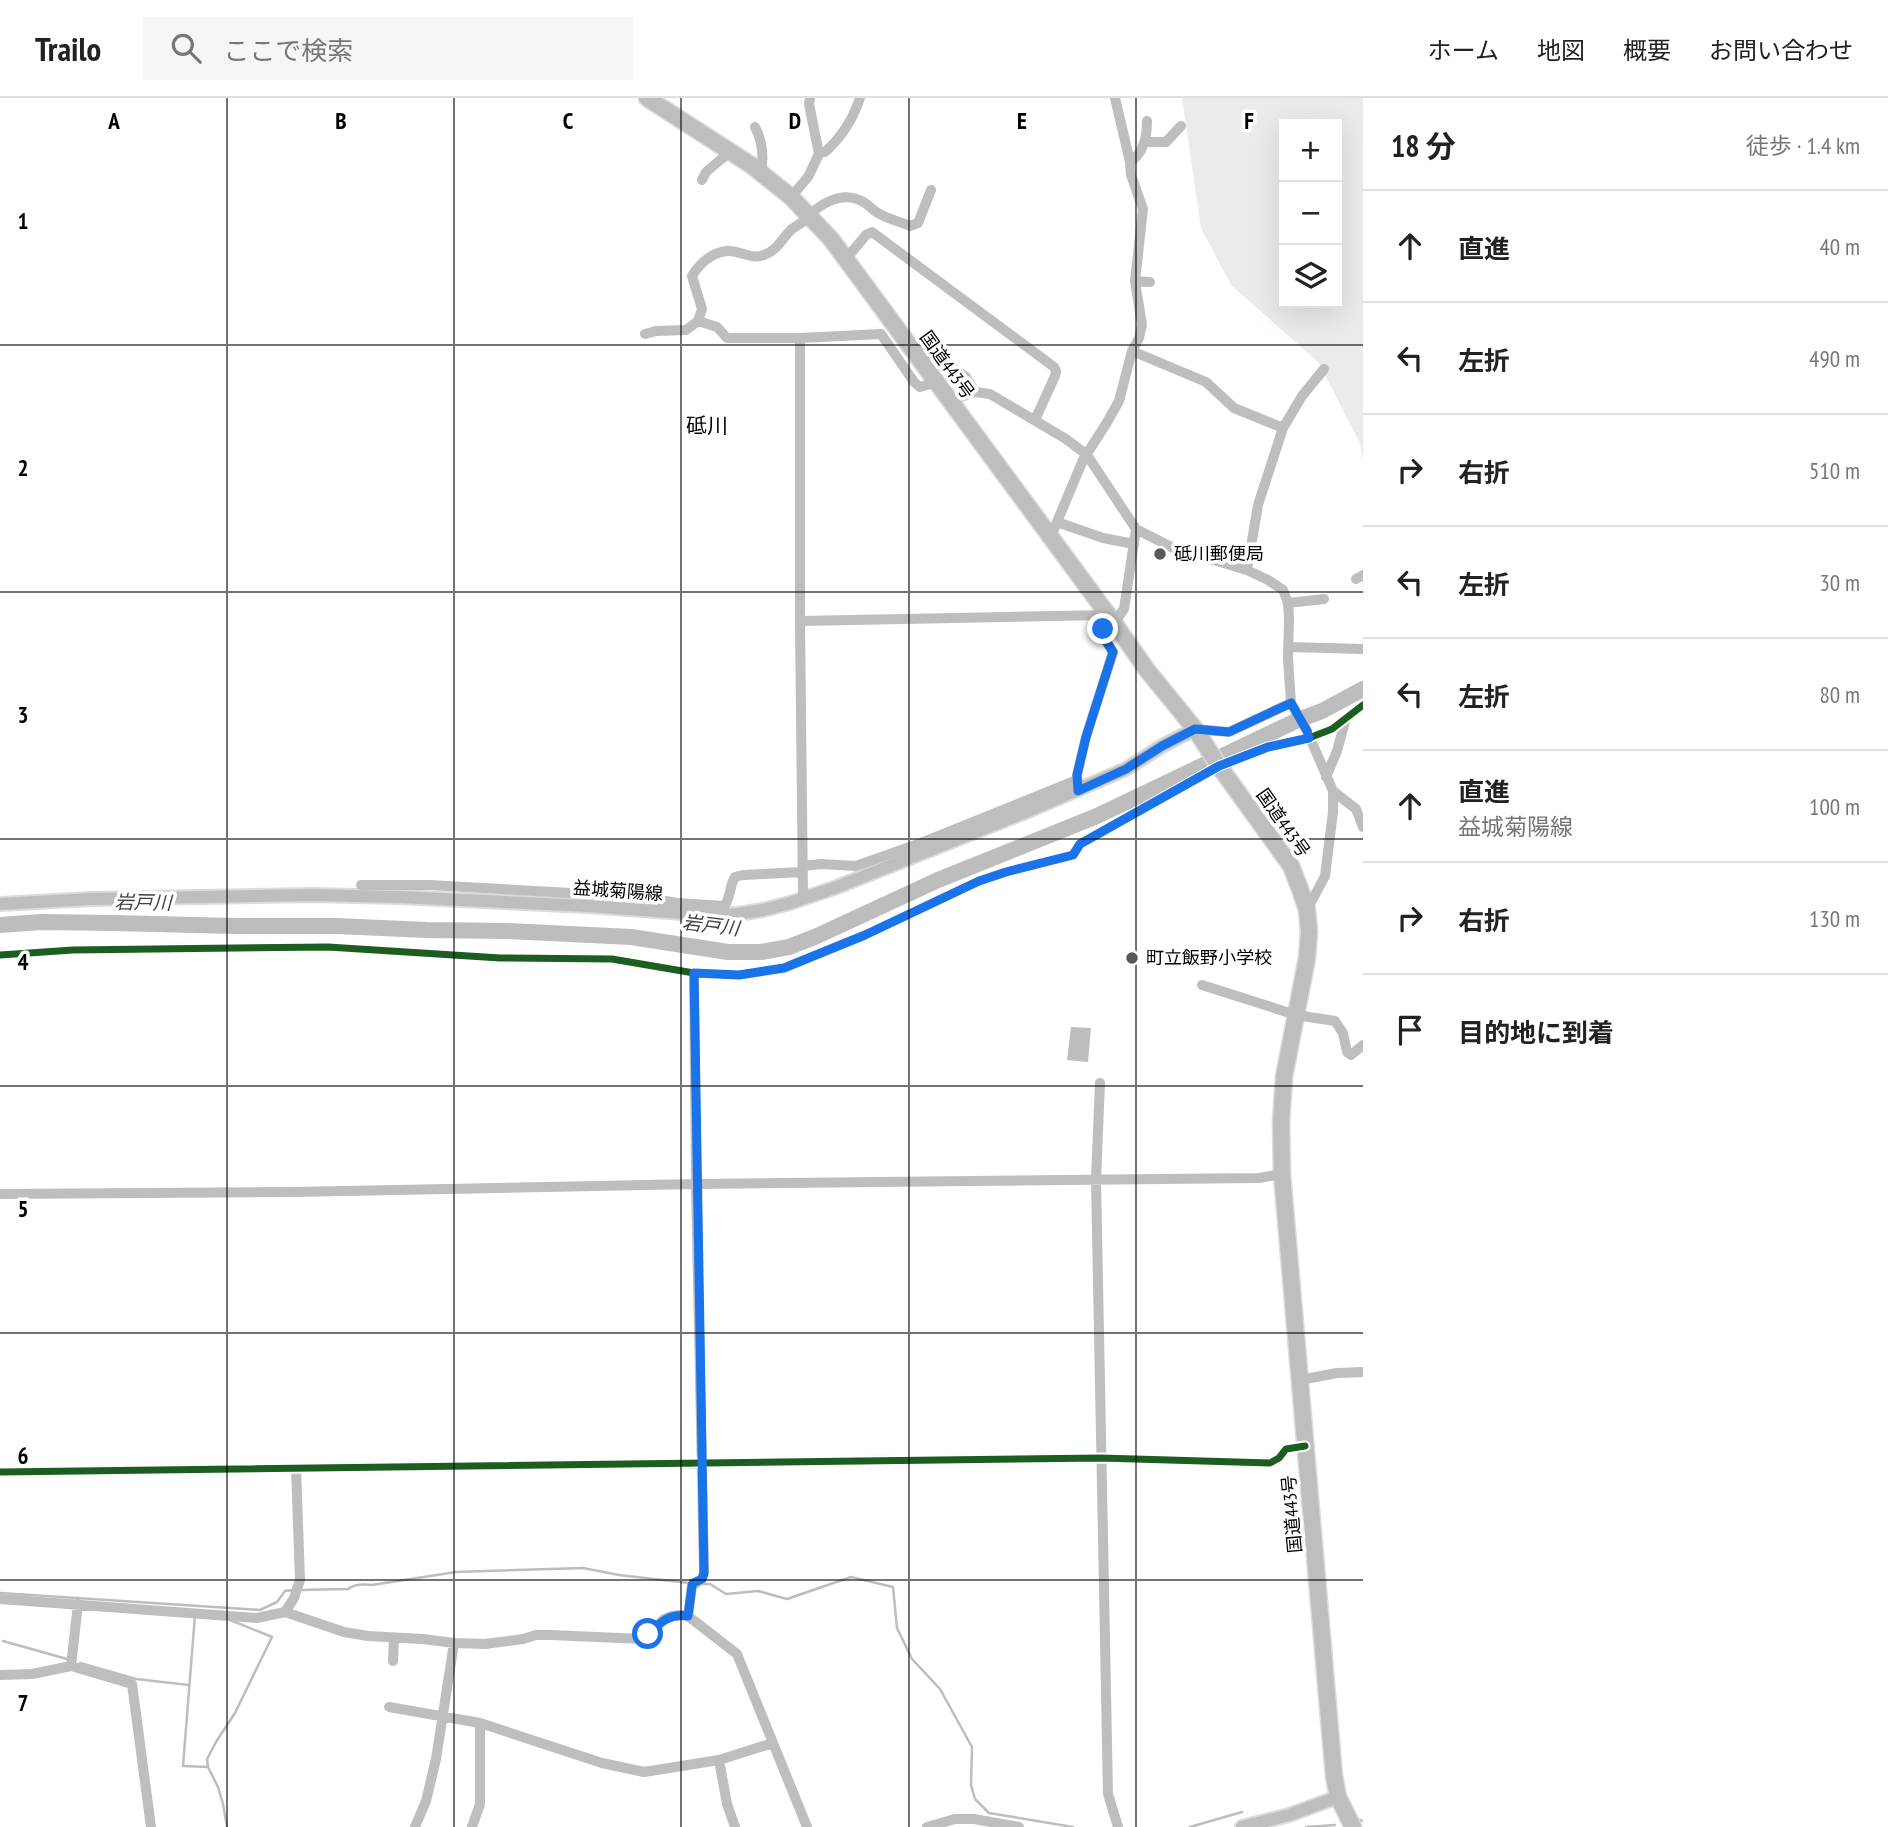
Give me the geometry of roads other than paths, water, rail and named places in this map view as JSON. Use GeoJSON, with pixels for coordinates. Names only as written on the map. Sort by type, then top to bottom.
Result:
{"type":"FeatureCollection","features":[{"type":"Feature","properties":{"kind":"highway","name":"国道443号"},"geometry":{"type":"LineString","coordinates":[[652,100],[732,151],[761,173],[791,197],[831,239],[949,401],[1053,529],[1110,618],[1198,734],[1291,866],[1307,910],[1309,932],[1307,958],[1284,1077],[1282,1174],[1334,1776],[1338,1797],[1353,1827]]}},
{"type":"Feature","properties":{"kind":"main road","name":"益城菊陽線"},"geometry":{"type":"LineString","coordinates":[[0,904],[91,899],[312,895],[588,906],[709,915],[737,914],[790,903],[837,887],[1078,785],[1126,769],[1162,746],[1198,734]]}},
{"type":"Feature","properties":{"kind":"main road"},"geometry":{"type":"LineString","coordinates":[[1242,1827],[1289,1815],[1338,1797]]}},
{"type":"Feature","properties":{"kind":"street"},"geometry":{"type":"LineString","coordinates":[[791,197],[811,171],[819,155],[810,98]]}},
{"type":"Feature","properties":{"kind":"street"},"geometry":{"type":"LineString","coordinates":[[819,152],[825,152],[843,132],[860,98]]}},
{"type":"Feature","properties":{"kind":"street"},"geometry":{"type":"LineString","coordinates":[[1115,98],[1131,175],[1143,209],[1135,281],[1142,325],[1119,401],[1087,455],[1053,529],[1134,544]]}},
{"type":"Feature","properties":{"kind":"street"},"geometry":{"type":"LineString","coordinates":[[1129,162],[1134,160],[1146,142],[1147,121]]}},
{"type":"Feature","properties":{"kind":"street"},"geometry":{"type":"LineString","coordinates":[[1146,142],[1166,142],[1181,126]]}},
{"type":"Feature","properties":{"kind":"street"},"geometry":{"type":"LineString","coordinates":[[755,127],[764,157],[761,173]]}},
{"type":"Feature","properties":{"kind":"street"},"geometry":{"type":"LineString","coordinates":[[702,180],[706,173],[732,151]]}},
{"type":"Feature","properties":{"kind":"street"},"geometry":{"type":"LineString","coordinates":[[645,334],[686,330],[698,321],[702,309],[692,276],[706,259],[727,251],[754,257],[762,256],[779,246],[790,231],[828,201],[846,197],[866,203],[876,213],[910,226],[915,225],[931,190]]}},
{"type":"Feature","properties":{"kind":"street"},"geometry":{"type":"LineString","coordinates":[[846,259],[866,235],[872,232],[1054,366],[1055,376],[1035,420]]}},
{"type":"Feature","properties":{"kind":"street"},"geometry":{"type":"LineString","coordinates":[[1135,281],[1150,282]]}},
{"type":"Feature","properties":{"kind":"street"},"geometry":{"type":"LineString","coordinates":[[698,321],[717,327],[727,338],[881,334],[914,382],[920,387],[936,382]]}},
{"type":"Feature","properties":{"kind":"street"},"geometry":{"type":"LineString","coordinates":[[800,338],[803,897]]}},
{"type":"Feature","properties":{"kind":"street"},"geometry":{"type":"LineString","coordinates":[[910,347],[933,355],[966,377],[975,392]]}},
{"type":"Feature","properties":{"kind":"street"},"geometry":{"type":"LineString","coordinates":[[1132,351],[1206,382],[1234,408],[1283,428]]}},
{"type":"Feature","properties":{"kind":"street"},"geometry":{"type":"LineString","coordinates":[[1247,570],[1258,505],[1283,428],[1302,396],[1324,369]]}},
{"type":"Feature","properties":{"kind":"street"},"geometry":{"type":"LineString","coordinates":[[949,401],[975,392],[990,394],[1066,439],[1087,455],[1136,529],[1172,548],[1247,570],[1283,590],[1288,603],[1291,703],[1333,791],[1356,809],[1363,827]]}},
{"type":"Feature","properties":{"kind":"street"},"geometry":{"type":"LineString","coordinates":[[361,885],[642,897],[677,903],[724,906],[728,902],[735,877],[803,869],[821,864],[856,866],[1078,785],[1086,737],[1112,659],[1113,652],[1103,629],[1110,618],[1124,609],[1136,529]]}},
{"type":"Feature","properties":{"kind":"street"},"geometry":{"type":"LineString","coordinates":[[1288,603],[1324,598]]}},
{"type":"Feature","properties":{"kind":"street"},"geometry":{"type":"LineString","coordinates":[[800,621],[1110,618]]}},
{"type":"Feature","properties":{"kind":"street"},"geometry":{"type":"LineString","coordinates":[[1288,647],[1363,649]]}},
{"type":"Feature","properties":{"kind":"street"},"geometry":{"type":"LineString","coordinates":[[1198,734],[1229,732],[1291,703]]}},
{"type":"Feature","properties":{"kind":"street"},"geometry":{"type":"LineString","coordinates":[[0,955],[84,949],[328,947],[500,958],[612,959],[694,973],[739,975],[784,968],[865,935],[979,881],[1073,855],[1080,844],[1219,766],[1268,747],[1332,729],[1363,705]]}},
{"type":"Feature","properties":{"kind":"street"},"geometry":{"type":"LineString","coordinates":[[1326,777],[1346,718]]}},
{"type":"Feature","properties":{"kind":"street"},"geometry":{"type":"LineString","coordinates":[[1307,910],[1325,876],[1333,791]]}},
{"type":"Feature","properties":{"kind":"street"},"geometry":{"type":"LineString","coordinates":[[688,1616],[693,1583],[702,1579],[704,1573],[694,973]]}},
{"type":"Feature","properties":{"kind":"street"},"geometry":{"type":"LineString","coordinates":[[1202,985],[1296,1015],[1335,1021],[1343,1033],[1347,1052],[1351,1055],[1363,1045]]}},
{"type":"Feature","properties":{"kind":"street"},"geometry":{"type":"LineString","coordinates":[[1100,1083],[1096,1179],[1108,1794],[1118,1827]]}},
{"type":"Feature","properties":{"kind":"street"},"geometry":{"type":"LineString","coordinates":[[0,1194],[1259,1178],[1282,1174]]}},
{"type":"Feature","properties":{"kind":"street"},"geometry":{"type":"LineString","coordinates":[[1300,1380],[1337,1373],[1363,1372]]}},
{"type":"Feature","properties":{"kind":"street"},"geometry":{"type":"LineString","coordinates":[[0,1472],[1101,1458],[1270,1463],[1279,1458],[1286,1449],[1305,1446]]}},
{"type":"Feature","properties":{"kind":"street"},"geometry":{"type":"LineString","coordinates":[[285,1612],[294,1598],[300,1580],[296,1468]]}},
{"type":"Feature","properties":{"kind":"street"},"geometry":{"type":"LineString","coordinates":[[0,1598],[257,1618],[285,1612],[344,1632],[368,1636],[485,1644],[543,1635],[643,1639],[664,1619],[671,1616],[688,1616],[737,1654],[807,1827]]}},
{"type":"Feature","properties":{"kind":"street"},"geometry":{"type":"LineString","coordinates":[[71,1665],[78,1604]]}},
{"type":"Feature","properties":{"kind":"street"},"geometry":{"type":"LineString","coordinates":[[393,1661],[394,1638]]}},
{"type":"Feature","properties":{"kind":"street"},"geometry":{"type":"LineString","coordinates":[[415,1827],[426,1801],[436,1759],[454,1643]]}},
{"type":"Feature","properties":{"kind":"street"},"geometry":{"type":"LineString","coordinates":[[0,1675],[32,1674],[71,1665],[132,1684],[150,1827]]}},
{"type":"Feature","properties":{"kind":"street"},"geometry":{"type":"LineString","coordinates":[[389,1707],[480,1723],[603,1763],[645,1772],[719,1760],[773,1744]]}},
{"type":"Feature","properties":{"kind":"street"},"geometry":{"type":"LineString","coordinates":[[472,1827],[480,1804],[480,1723]]}},
{"type":"Feature","properties":{"kind":"street"},"geometry":{"type":"LineString","coordinates":[[719,1760],[727,1804],[735,1827]]}},
{"type":"Feature","properties":{"kind":"street"},"geometry":{"type":"LineString","coordinates":[[927,1827],[955,1819],[974,1819],[1019,1827]]}},
{"type":"Feature","properties":{"kind":"waterway","name":"岩戸川"},"geometry":{"type":"LineString","coordinates":[[0,925],[41,922],[508,931],[631,937],[728,952],[761,952],[789,947],[817,936],[938,880],[1097,816],[1322,711],[1363,689]]}},
{"type":"Feature","properties":{"kind":"waterway"},"geometry":{"type":"LineString","coordinates":[[299,1590],[348,1589],[359,1585],[456,1572],[583,1568],[689,1583]]}},
{"type":"Feature","properties":{"kind":"waterway"},"geometry":{"type":"LineString","coordinates":[[702,1584],[710,1584],[726,1594],[758,1591],[787,1599],[851,1577],[893,1587],[897,1628],[912,1659],[940,1689],[972,1747],[971,1785],[975,1799],[989,1813],[1073,1827]]}},
{"type":"Feature","properties":{"kind":"waterway"},"geometry":{"type":"LineString","coordinates":[[0,1593],[260,1610],[277,1602],[285,1591],[293,1590]]}},
{"type":"Feature","properties":{"kind":"waterway"},"geometry":{"type":"LineString","coordinates":[[195,1615],[183,1766],[208,1767]]}},
{"type":"Feature","properties":{"kind":"waterway"},"geometry":{"type":"LineString","coordinates":[[227,1827],[223,1804],[207,1759],[235,1713],[272,1637],[230,1620]]}},
{"type":"Feature","properties":{"kind":"waterway"},"geometry":{"type":"LineString","coordinates":[[3,1641],[67,1659]]}},
{"type":"Feature","properties":{"kind":"waterway"},"geometry":{"type":"LineString","coordinates":[[80,1663],[136,1679],[189,1685]]}},
{"type":"Feature","properties":{"kind":"waterway"},"geometry":{"type":"LineString","coordinates":[[1190,1827],[1242,1812]]}},
{"type":"Feature","properties":{"kind":"waterway"},"geometry":{"type":"LineString","coordinates":[[1306,1827],[1335,1825]]}},
{"type":"Feature","properties":{"kind":"place","name":"砥川郵便局"},"geometry":{"type":"Point","coordinates":[1160,554]}},
{"type":"Feature","properties":{"kind":"place","name":"町立飯野小学校"},"geometry":{"type":"Point","coordinates":[1132,958]}},
{"type":"Feature","properties":{"kind":"district","name":"砥川"},"geometry":{"type":"Point","coordinates":[707,426]}}]}
